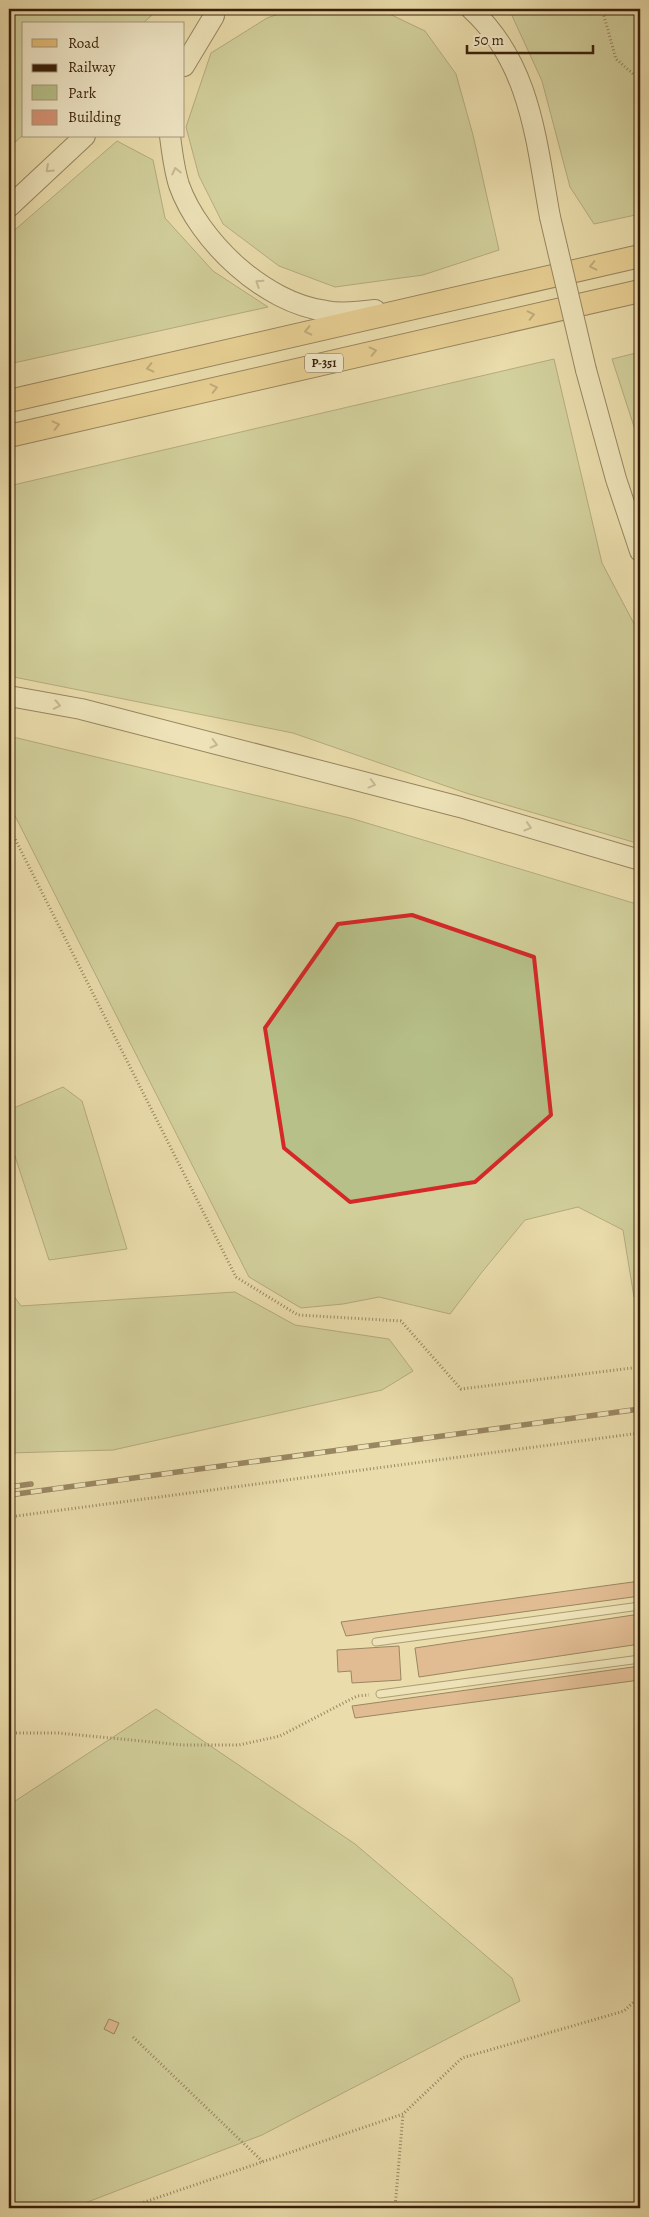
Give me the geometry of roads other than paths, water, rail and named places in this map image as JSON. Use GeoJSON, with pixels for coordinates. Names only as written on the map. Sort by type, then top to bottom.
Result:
{"type":"FeatureCollection","features":[{"type":"Feature","properties":{"kind":"main road"},"geometry":{"type":"LineString","coordinates":[[471,9],[484,20],[505,50],[516,68],[524,91],[550,217],[586,370],[616,479],[640,551]]}},
{"type":"Feature","properties":{"kind":"main road"},"geometry":{"type":"LineString","coordinates":[[185,44],[219,13]]}},
{"type":"Feature","properties":{"kind":"main road"},"geometry":{"type":"LineString","coordinates":[[185,64],[219,13]]}},
{"type":"Feature","properties":{"kind":"main road"},"geometry":{"type":"LineString","coordinates":[[9,207],[83,138]]}},
{"type":"Feature","properties":{"kind":"main road"},"geometry":{"type":"LineString","coordinates":[[170,138],[179,184],[188,204],[219,248],[256,282],[286,298],[326,311],[361,312],[424,304]]}},
{"type":"Feature","properties":{"kind":"main road"},"geometry":{"type":"LineString","coordinates":[[9,401],[424,304],[640,256]]}},
{"type":"Feature","properties":{"kind":"main road","name":"Р-351"},"geometry":{"type":"LineString","coordinates":[[9,436],[640,290]]}},
{"type":"Feature","properties":{"kind":"main road"},"geometry":{"type":"LineString","coordinates":[[9,696],[80,710],[450,805],[640,860]]}},
{"type":"Feature","properties":{"kind":"lane"},"geometry":{"type":"LineString","coordinates":[[376,1642],[640,1606]]}},
{"type":"Feature","properties":{"kind":"lane"},"geometry":{"type":"LineString","coordinates":[[380,1694],[640,1660]]}},
{"type":"Feature","properties":{"kind":"railway"},"geometry":{"type":"LineString","coordinates":[[9,1495],[640,1409]]}},
{"type":"Feature","properties":{"kind":"railway"},"geometry":{"type":"LineString","coordinates":[[9,1487],[31,1484]]}}]}
